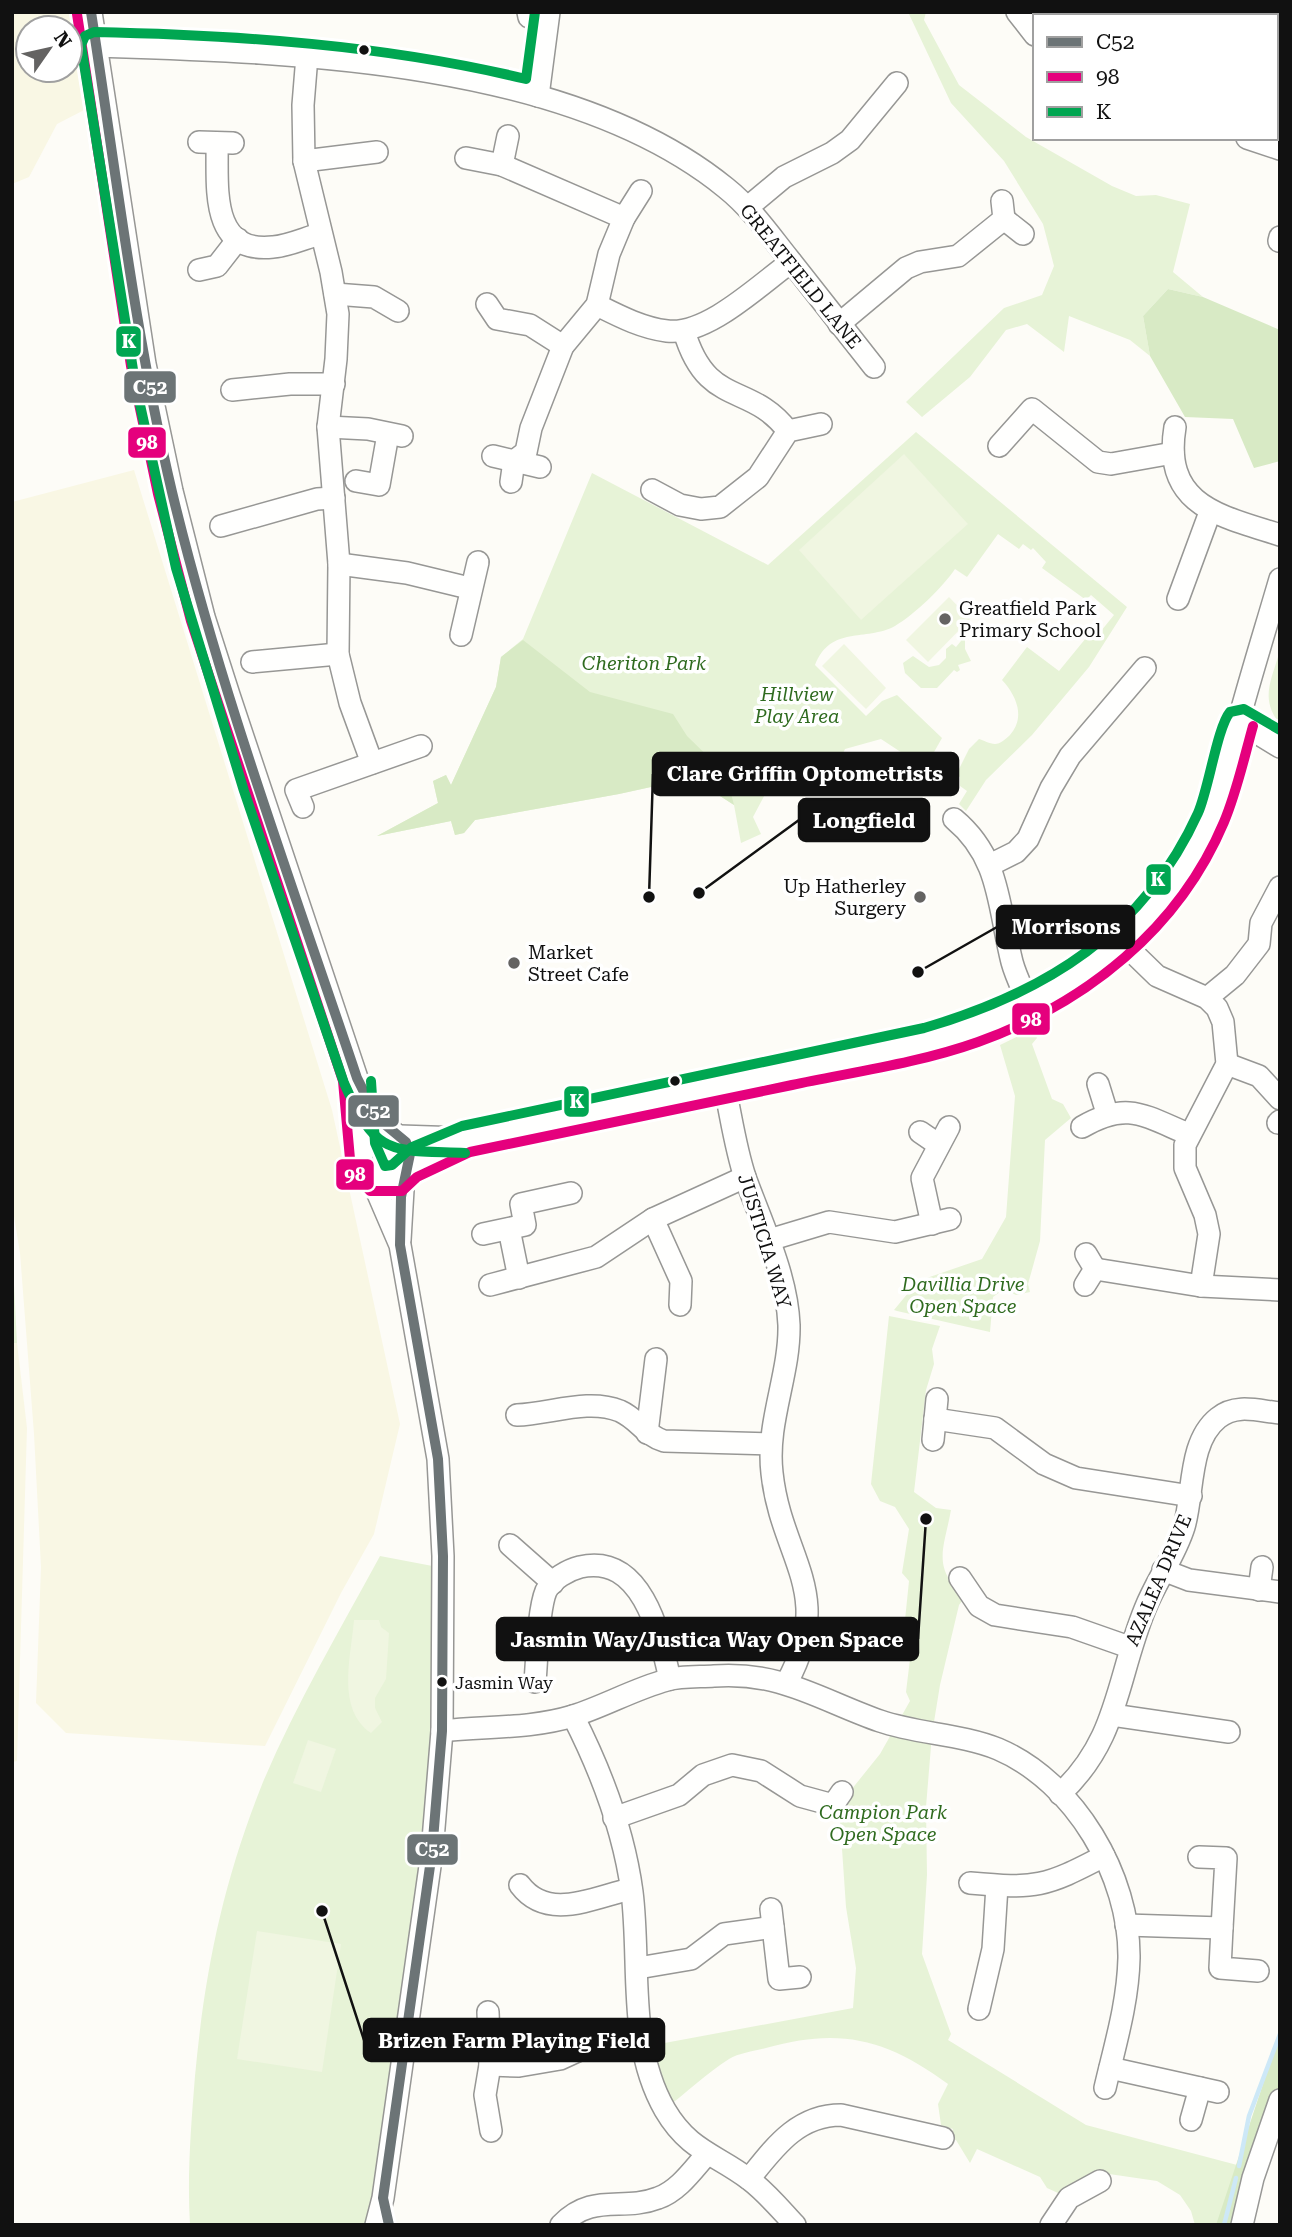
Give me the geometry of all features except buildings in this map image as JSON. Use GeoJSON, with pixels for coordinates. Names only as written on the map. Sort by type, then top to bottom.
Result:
{"type":"FeatureCollection","features":[{"type":"Feature","properties":{"kind":"street"},"geometry":{"type":"LineString","coordinates":[[91,12],[94,46],[145,364],[172,491],[204,617],[357,1078],[377,1118],[408,1145],[400,1245]]}},
{"type":"Feature","properties":{"kind":"street"},"geometry":{"type":"LineString","coordinates":[[1017,12],[1033,32]]}},
{"type":"Feature","properties":{"kind":"street"},"geometry":{"type":"LineString","coordinates":[[535,14],[538,96]]}},
{"type":"Feature","properties":{"kind":"street","name":"GREATFIELD LANE"},"geometry":{"type":"LineString","coordinates":[[94,46],[307,56],[458,78],[538,96],[614,121],[662,144],[707,173],[748,207],[874,368]]}},
{"type":"Feature","properties":{"kind":"street"},"geometry":{"type":"LineString","coordinates":[[307,56],[303,105],[304,162],[335,294],[338,338],[328,427],[339,564],[338,654],[350,703],[372,763]]}},
{"type":"Feature","properties":{"kind":"street"},"geometry":{"type":"LineString","coordinates":[[748,207],[784,177],[832,153],[880,117],[897,83]]}},
{"type":"Feature","properties":{"kind":"street"},"geometry":{"type":"LineString","coordinates":[[502,165],[508,136]]}},
{"type":"Feature","properties":{"kind":"street"},"geometry":{"type":"LineString","coordinates":[[1253,140],[1280,149]]}},
{"type":"Feature","properties":{"kind":"street"},"geometry":{"type":"LineString","coordinates":[[216,143],[220,215],[227,230],[251,245],[271,248],[320,234]]}},
{"type":"Feature","properties":{"kind":"street"},"geometry":{"type":"LineString","coordinates":[[304,162],[377,152]]}},
{"type":"Feature","properties":{"kind":"street"},"geometry":{"type":"LineString","coordinates":[[466,158],[502,165],[624,218]]}},
{"type":"Feature","properties":{"kind":"street"},"geometry":{"type":"LineString","coordinates":[[511,463],[531,428],[564,346],[597,305],[609,254],[624,218],[640,191]]}},
{"type":"Feature","properties":{"kind":"street"},"geometry":{"type":"LineString","coordinates":[[839,324],[899,273],[920,262],[958,256],[1003,210],[1023,234]]}},
{"type":"Feature","properties":{"kind":"street"},"geometry":{"type":"LineString","coordinates":[[199,270],[217,266],[238,239]]}},
{"type":"Feature","properties":{"kind":"street"},"geometry":{"type":"LineString","coordinates":[[597,305],[632,322],[668,331],[684,331],[706,323],[791,261]]}},
{"type":"Feature","properties":{"kind":"street"},"geometry":{"type":"LineString","coordinates":[[335,294],[374,297],[398,310]]}},
{"type":"Feature","properties":{"kind":"street"},"geometry":{"type":"LineString","coordinates":[[492,319],[530,325],[564,346]]}},
{"type":"Feature","properties":{"kind":"street"},"geometry":{"type":"LineString","coordinates":[[684,331],[691,355],[705,375],[773,415],[788,431]]}},
{"type":"Feature","properties":{"kind":"street"},"geometry":{"type":"LineString","coordinates":[[244,394],[334,384]]}},
{"type":"Feature","properties":{"kind":"street"},"geometry":{"type":"LineString","coordinates":[[999,446],[1032,409],[1098,462],[1111,464],[1173,453]]}},
{"type":"Feature","properties":{"kind":"street"},"geometry":{"type":"LineString","coordinates":[[652,489],[680,505],[724,511],[758,477],[788,431],[821,424]]}},
{"type":"Feature","properties":{"kind":"street"},"geometry":{"type":"LineString","coordinates":[[328,427],[368,429],[395,435],[379,485],[356,481]]}},
{"type":"Feature","properties":{"kind":"street"},"geometry":{"type":"LineString","coordinates":[[1175,427],[1173,453],[1183,484],[1210,512],[1280,536]]}},
{"type":"Feature","properties":{"kind":"street"},"geometry":{"type":"LineString","coordinates":[[221,526],[317,499],[334,498]]}},
{"type":"Feature","properties":{"kind":"street"},"geometry":{"type":"LineString","coordinates":[[1178,599],[1210,512]]}},
{"type":"Feature","properties":{"kind":"street"},"geometry":{"type":"LineString","coordinates":[[461,635],[469,588],[478,562]]}},
{"type":"Feature","properties":{"kind":"street"},"geometry":{"type":"LineString","coordinates":[[339,564],[407,573],[469,588]]}},
{"type":"Feature","properties":{"kind":"street"},"geometry":{"type":"LineString","coordinates":[[369,1173],[386,1181],[466,1139],[954,1036],[1030,1007],[1093,967],[1160,903],[1202,839],[1219,797],[1280,579]]}},
{"type":"Feature","properties":{"kind":"street"},"geometry":{"type":"LineString","coordinates":[[252,662],[338,654]]}},
{"type":"Feature","properties":{"kind":"street"},"geometry":{"type":"LineString","coordinates":[[990,865],[1016,852],[1028,839],[1051,788],[1070,756],[1145,668]]}},
{"type":"Feature","properties":{"kind":"street"},"geometry":{"type":"LineString","coordinates":[[1238,722],[1280,747]]}},
{"type":"Feature","properties":{"kind":"street"},"geometry":{"type":"LineString","coordinates":[[303,807],[296,790],[421,746]]}},
{"type":"Feature","properties":{"kind":"street"},"geometry":{"type":"LineString","coordinates":[[954,819],[971,834],[990,865],[1012,964],[1030,1007]]}},
{"type":"Feature","properties":{"kind":"street"},"geometry":{"type":"LineString","coordinates":[[1207,998],[1269,948],[1261,923],[1280,887]]}},
{"type":"Feature","properties":{"kind":"street"},"geometry":{"type":"LineString","coordinates":[[1122,942],[1157,976],[1207,998],[1221,1015],[1227,1064],[1188,1134],[1185,1168],[1205,1215],[1209,1234],[1201,1286]]}},
{"type":"Feature","properties":{"kind":"street"},"geometry":{"type":"LineString","coordinates":[[1227,1064],[1259,1076],[1280,1099]]}},
{"type":"Feature","properties":{"kind":"street"},"geometry":{"type":"LineString","coordinates":[[357,1078],[362,1160],[400,1245],[438,1459],[443,1556],[442,1731],[432,1852],[383,2198],[376,2225]]}},
{"type":"Feature","properties":{"kind":"street","name":"JUSTICIA WAY"},"geometry":{"type":"LineString","coordinates":[[723,1084],[745,1177],[769,1240],[787,1307],[789,1328],[771,1444],[776,1500],[806,1584],[808,1609],[803,1650],[787,1682]]}},
{"type":"Feature","properties":{"kind":"street"},"geometry":{"type":"LineString","coordinates":[[1098,1084],[1107,1113]]}},
{"type":"Feature","properties":{"kind":"street"},"geometry":{"type":"LineString","coordinates":[[1082,1127],[1107,1113],[1130,1112],[1188,1134]]}},
{"type":"Feature","properties":{"kind":"street"},"geometry":{"type":"LineString","coordinates":[[769,1240],[829,1222],[895,1232],[941,1222],[922,1178],[944,1136],[920,1132]]}},
{"type":"Feature","properties":{"kind":"street"},"geometry":{"type":"LineString","coordinates":[[362,1151],[368,1139],[375,1134],[466,1139]]}},
{"type":"Feature","properties":{"kind":"street"},"geometry":{"type":"LineString","coordinates":[[490,1285],[596,1257],[653,1219],[745,1177]]}},
{"type":"Feature","properties":{"kind":"street"},"geometry":{"type":"LineString","coordinates":[[483,1234],[525,1225],[521,1204],[570,1193]]}},
{"type":"Feature","properties":{"kind":"street"},"geometry":{"type":"LineString","coordinates":[[653,1219],[689,1278],[680,1305]]}},
{"type":"Feature","properties":{"kind":"street"},"geometry":{"type":"LineString","coordinates":[[509,1228],[519,1278]]}},
{"type":"Feature","properties":{"kind":"street"},"geometry":{"type":"LineString","coordinates":[[1089,1269],[1201,1286],[1280,1290]]}},
{"type":"Feature","properties":{"kind":"street"},"geometry":{"type":"LineString","coordinates":[[647,1433],[656,1359]]}},
{"type":"Feature","properties":{"kind":"street"},"geometry":{"type":"LineString","coordinates":[[517,1415],[543,1420],[586,1407],[609,1408],[630,1417],[654,1438],[671,1442],[771,1444]]}},
{"type":"Feature","properties":{"kind":"street","name":"AZALEA DRIVE"},"geometry":{"type":"LineString","coordinates":[[1060,1794],[1090,1763],[1112,1715],[1129,1647],[1180,1538],[1191,1496],[1199,1446],[1215,1420],[1234,1409],[1280,1413]]}},
{"type":"Feature","properties":{"kind":"street"},"geometry":{"type":"LineString","coordinates":[[935,1419],[995,1428],[1044,1464],[1076,1478],[1191,1496]]}},
{"type":"Feature","properties":{"kind":"street"},"geometry":{"type":"LineString","coordinates":[[510,1545],[553,1583]]}},
{"type":"Feature","properties":{"kind":"street"},"geometry":{"type":"LineString","coordinates":[[535,1682],[545,1599],[553,1583],[571,1570],[591,1566],[611,1569],[629,1580],[647,1606],[660,1637],[670,1679]]}},
{"type":"Feature","properties":{"kind":"street"},"geometry":{"type":"LineString","coordinates":[[1163,1570],[1189,1580],[1269,1591],[1262,1567]]}},
{"type":"Feature","properties":{"kind":"street"},"geometry":{"type":"LineString","coordinates":[[960,1578],[979,1606],[995,1615],[1072,1627],[1129,1647]]}},
{"type":"Feature","properties":{"kind":"street"},"geometry":{"type":"LineString","coordinates":[[442,1731],[512,1727],[573,1716],[670,1679],[731,1675],[787,1682],[880,1721],[995,1748],[1019,1760],[1060,1794],[1084,1824],[1104,1856],[1116,1885],[1126,1925],[1129,1956],[1126,1999],[1108,2078],[1209,2090],[1191,2120]]}},
{"type":"Feature","properties":{"kind":"street"},"geometry":{"type":"LineString","coordinates":[[1112,1715],[1217,1723]]}},
{"type":"Feature","properties":{"kind":"street"},"geometry":{"type":"LineString","coordinates":[[573,1716],[614,1818],[631,1889],[641,2034],[646,2065],[665,2109],[689,2140],[706,2155],[749,2179],[795,2225]]}},
{"type":"Feature","properties":{"kind":"street"},"geometry":{"type":"LineString","coordinates":[[614,1818],[679,1795],[704,1775],[732,1765],[761,1771],[800,1796],[833,1805],[842,1792]]}},
{"type":"Feature","properties":{"kind":"street"},"geometry":{"type":"LineString","coordinates":[[970,1883],[1031,1886],[1051,1882],[1104,1856]]}},
{"type":"Feature","properties":{"kind":"street"},"geometry":{"type":"LineString","coordinates":[[1199,1857],[1226,1858],[1222,1928],[1210,1968],[1258,1971]]}},
{"type":"Feature","properties":{"kind":"street"},"geometry":{"type":"LineString","coordinates":[[979,2009],[980,1972],[996,1929],[997,1886]]}},
{"type":"Feature","properties":{"kind":"street"},"geometry":{"type":"LineString","coordinates":[[524,1899],[561,1906],[631,1889]]}},
{"type":"Feature","properties":{"kind":"street"},"geometry":{"type":"LineString","coordinates":[[638,1968],[691,1959],[724,1934],[772,1918],[779,1979],[800,1977]]}},
{"type":"Feature","properties":{"kind":"street"},"geometry":{"type":"LineString","coordinates":[[1126,1925],[1222,1928]]}},
{"type":"Feature","properties":{"kind":"street"},"geometry":{"type":"LineString","coordinates":[[488,2012],[490,2065],[485,2095],[491,2131]]}},
{"type":"Feature","properties":{"kind":"street"},"geometry":{"type":"LineString","coordinates":[[490,2065],[519,2066],[560,2059],[597,2042],[641,2034]]}},
{"type":"Feature","properties":{"kind":"street"},"geometry":{"type":"LineString","coordinates":[[1242,2225],[1253,2178],[1280,2100]]}},
{"type":"Feature","properties":{"kind":"street"},"geometry":{"type":"LineString","coordinates":[[749,2179],[774,2148],[795,2128],[824,2116],[841,2115],[943,2138]]}},
{"type":"Feature","properties":{"kind":"street"},"geometry":{"type":"LineString","coordinates":[[561,2225],[579,2210],[595,2204],[646,2201],[662,2196],[676,2187],[706,2155]]}},
{"type":"Feature","properties":{"kind":"street"},"geometry":{"type":"LineString","coordinates":[[1051,2225],[1069,2198],[1100,2181]]}},
{"type":"Feature","properties":{"kind":"street"},"geometry":{"type":"LineString","coordinates":[[383,2198],[389,2225]]}},
{"type":"Feature","properties":{"kind":"shaded area"},"geometry":{"type":"Polygon","coordinates":[[[12,12],[69,12],[14,14],[14,84],[84,84],[84,80],[90,107],[57,124],[29,177],[12,184],[12,12]]]}},
{"type":"Feature","properties":{"kind":"shaded area"},"geometry":{"type":"Polygon","coordinates":[[[134,470],[332,1110],[400,1424],[374,1534],[341,1593],[265,1746],[66,1733],[36,1703],[41,1567],[20,1253],[12,1204],[12,502],[134,470]]]}},
{"type":"Feature","properties":{"kind":"shaded area"},"geometry":{"type":"Polygon","coordinates":[[[12,1343],[17,1343],[27,1428],[17,1761],[12,1762],[12,1343]]]}},
{"type":"Feature","properties":{"kind":"green space"},"geometry":{"type":"Polygon","coordinates":[[[908,12],[926,12],[924,20],[959,85],[1026,137],[1112,186],[1136,196],[1156,195],[1190,204],[1173,272],[1203,297],[1168,289],[1143,316],[1150,356],[1130,340],[1069,316],[1064,352],[1027,324],[1006,330],[970,377],[922,417],[906,402],[1004,308],[1042,295],[1054,266],[1043,224],[1004,161],[951,103],[908,12]]]}},
{"type":"Feature","properties":{"kind":"green space"},"geometry":{"type":"Polygon","coordinates":[[[1168,289],[1203,297],[1280,330],[1280,461],[1254,468],[1233,419],[1185,417],[1150,356],[1143,316],[1168,289]]]}},
{"type":"Feature","properties":{"kind":"green space","name":"Cheriton Park"},"geometry":{"type":"Polygon","coordinates":[[[916,432],[1127,607],[1089,667],[1032,735],[986,780],[966,811],[959,804],[967,791],[960,786],[960,777],[956,775],[969,749],[979,739],[993,744],[1001,742],[1010,735],[1017,721],[1015,699],[1002,680],[1027,647],[1059,671],[1095,627],[1101,631],[1114,615],[1091,595],[1086,600],[1042,568],[1046,562],[1033,548],[1031,550],[1023,544],[1019,549],[998,534],[967,577],[955,569],[928,600],[903,621],[884,631],[839,639],[822,652],[815,665],[866,716],[882,701],[897,695],[942,738],[925,768],[881,739],[845,749],[838,764],[825,763],[818,774],[811,769],[804,780],[794,774],[783,791],[771,783],[753,817],[761,834],[741,843],[734,805],[692,778],[475,820],[464,833],[455,835],[451,821],[377,836],[438,803],[433,781],[446,775],[451,785],[496,687],[501,657],[523,639],[592,473],[768,565],[916,432]]]}},
{"type":"Feature","properties":{"kind":"green space"},"geometry":{"type":"Polygon","coordinates":[[[904,454],[968,524],[861,620],[799,550],[904,454]]]}},
{"type":"Feature","properties":{"kind":"green space"},"geometry":{"type":"Polygon","coordinates":[[[949,597],[970,619],[928,662],[906,640],[949,597]]]}},
{"type":"Feature","properties":{"kind":"green space"},"geometry":{"type":"Polygon","coordinates":[[[965,631],[965,649],[971,661],[958,665],[960,670],[954,670],[937,688],[921,688],[905,673],[903,663],[913,656],[929,667],[939,665],[946,658],[946,649],[952,644],[956,647],[961,641],[958,637],[965,631]]]}},
{"type":"Feature","properties":{"kind":"green space"},"geometry":{"type":"Polygon","coordinates":[[[523,640],[590,692],[673,714],[687,736],[726,774],[734,805],[692,778],[475,820],[464,833],[455,835],[451,821],[377,836],[438,803],[433,781],[446,775],[451,785],[496,687],[501,657],[523,640]]]}},
{"type":"Feature","properties":{"kind":"green space"},"geometry":{"type":"Polygon","coordinates":[[[844,644],[886,688],[866,709],[822,666],[844,644]]]}},
{"type":"Feature","properties":{"kind":"green space"},"geometry":{"type":"Polygon","coordinates":[[[1280,650],[1280,724],[1270,706],[1269,688],[1280,650]]]}},
{"type":"Feature","properties":{"kind":"green space","name":"Davillia Drive Open Space"},"geometry":{"type":"Polygon","coordinates":[[[1033,1029],[1037,1038],[1032,1044],[1052,1099],[1063,1104],[1071,1118],[1045,1140],[1040,1241],[1028,1284],[1030,1292],[1016,1295],[1004,1289],[993,1297],[990,1332],[894,1310],[918,1281],[982,1259],[1006,1217],[1015,1096],[1000,1045],[1033,1029]]]}},
{"type":"Feature","properties":{"kind":"green space"},"geometry":{"type":"Polygon","coordinates":[[[12,1245],[17,1343],[12,1343],[12,1245]]]}},
{"type":"Feature","properties":{"kind":"green space","name":"Campion Park Open Space"},"geometry":{"type":"Polygon","coordinates":[[[889,1316],[940,1326],[932,1349],[934,1364],[926,1390],[914,1492],[936,1508],[951,1510],[943,1547],[944,1567],[954,1586],[965,1597],[959,1605],[940,1685],[932,1734],[926,1807],[927,1875],[922,1954],[951,2034],[948,2040],[1086,2125],[1256,2170],[1242,2225],[1195,2225],[1191,2211],[1180,2195],[1157,2181],[1109,2174],[1069,2198],[1047,2188],[1040,2177],[977,2149],[970,2163],[956,2140],[949,2140],[953,2129],[941,2125],[938,2104],[948,2084],[904,2056],[862,2041],[817,2038],[737,2055],[713,2070],[665,2109],[643,2047],[853,2008],[856,1968],[846,1907],[839,1805],[880,1754],[910,1701],[906,1692],[910,1659],[905,1620],[909,1581],[902,1573],[909,1529],[895,1507],[880,1501],[871,1484],[889,1316]]]}},
{"type":"Feature","properties":{"kind":"green space"},"geometry":{"type":"Polygon","coordinates":[[[380,1556],[443,1568],[442,1731],[376,2225],[190,2225],[190,2150],[199,2037],[210,1962],[237,1855],[276,1753],[319,1667],[380,1556]]]}},
{"type":"Feature","properties":{"kind":"green space"},"geometry":{"type":"Polygon","coordinates":[[[354,1620],[379,1620],[381,1627],[389,1633],[386,1679],[375,1698],[375,1708],[382,1722],[371,1733],[360,1723],[349,1696],[354,1620]]]}},
{"type":"Feature","properties":{"kind":"green space"},"geometry":{"type":"Polygon","coordinates":[[[308,1740],[336,1749],[321,1792],[293,1783],[308,1740]]]}},
{"type":"Feature","properties":{"kind":"green space"},"geometry":{"type":"Polygon","coordinates":[[[257,1931],[341,1944],[322,2072],[237,2059],[257,1931]]]}},
{"type":"Feature","properties":{"kind":"green space"},"geometry":{"type":"Polygon","coordinates":[[[1280,2033],[1280,2089],[1241,2225],[1216,2225],[1280,2033]]]}},
{"type":"Feature","properties":{"kind":"waterway"},"geometry":{"type":"LineString","coordinates":[[1239,2166],[1249,2116],[1280,2034]]}},
{"type":"Feature","properties":{"kind":"waterway"},"geometry":{"type":"LineString","coordinates":[[1224,2225],[1236,2178]]}},
{"type":"Feature","properties":{"kind":"transit line","name":"C52"},"geometry":{"type":"LineString","coordinates":[[91,12],[147,373],[191,566],[234,714],[357,1078],[377,1118],[406,1142],[410,1154],[401,1197],[400,1245],[438,1459],[443,1556],[442,1731],[432,1852],[383,2198],[389,2225]]}},
{"type":"Feature","properties":{"kind":"transit line","name":"K"},"geometry":{"type":"LineString","coordinates":[[465,1153],[419,1151],[389,1145],[366,1125],[344,1083],[244,791],[176,568],[135,382],[81,45],[85,36],[94,32],[257,39],[366,50],[473,67],[526,79],[535,12]]}},
{"type":"Feature","properties":{"kind":"transit line","name":"98"},"geometry":{"type":"LineString","coordinates":[[84,60],[131,366],[158,494],[191,621],[343,1081],[351,1170],[370,1191],[402,1191],[417,1177],[470,1152],[933,1056],[1018,1026],[1056,1006],[1125,958],[1182,896],[1205,861],[1224,822],[1253,726]]}},
{"type":"Feature","properties":{"kind":"transit line","name":"K"},"geometry":{"type":"LineString","coordinates":[[371,1081],[375,1143],[385,1166],[392,1165],[412,1147],[462,1126],[924,1028],[968,1014],[1050,976],[1086,952],[1119,924],[1149,892],[1176,855],[1198,813],[1221,731],[1230,712],[1244,709],[1280,730]]}},
{"type":"Feature","properties":{"kind":"place","name":"Greatfield Park Primary School"},"geometry":{"type":"Point","coordinates":[945,619]}},
{"type":"Feature","properties":{"kind":"place","name":"Longfield"},"geometry":{"type":"Point","coordinates":[699,893]}},
{"type":"Feature","properties":{"kind":"place","name":"Clare Griffin Optometrists"},"geometry":{"type":"Point","coordinates":[649,897]}},
{"type":"Feature","properties":{"kind":"place","name":"Up Hatherley Surgery"},"geometry":{"type":"Point","coordinates":[920,897]}},
{"type":"Feature","properties":{"kind":"place","name":"Market Street Cafe"},"geometry":{"type":"Point","coordinates":[514,963]}},
{"type":"Feature","properties":{"kind":"place","name":"Morrisons"},"geometry":{"type":"Point","coordinates":[918,972]}},
{"type":"Feature","properties":{"kind":"place","name":"Jasmin Way/Justica Way Open Space"},"geometry":{"type":"Point","coordinates":[926,1519]}},
{"type":"Feature","properties":{"kind":"place","name":"Jasmin Way"},"geometry":{"type":"Point","coordinates":[442,1682]}},
{"type":"Feature","properties":{"kind":"place","name":"Brizen Farm Playing Field"},"geometry":{"type":"Point","coordinates":[322,1911]}},
{"type":"Feature","properties":{"kind":"park label","name":"Hillview Play Area"},"geometry":{"type":"Point","coordinates":[797,705]}}]}
